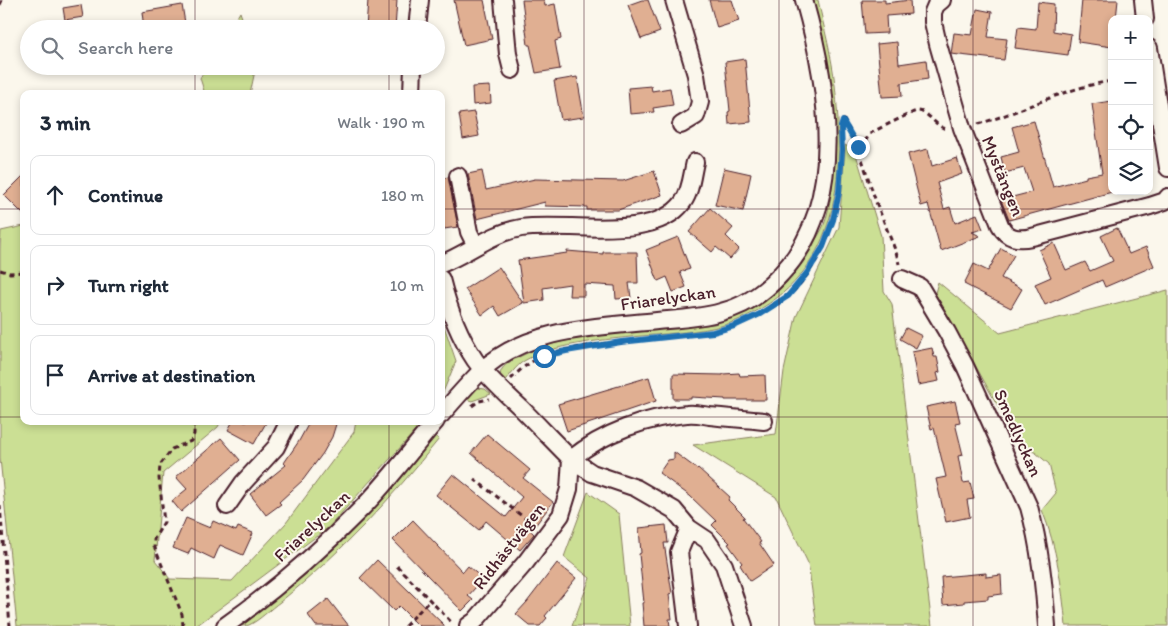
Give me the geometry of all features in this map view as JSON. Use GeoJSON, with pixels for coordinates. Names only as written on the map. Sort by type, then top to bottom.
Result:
{"type":"FeatureCollection","features":[{"type":"Feature","properties":{"kind":"street"},"geometry":{"type":"LineString","coordinates":[[418,20],[420,0]]}},
{"type":"Feature","properties":{"kind":"street"},"geometry":{"type":"LineString","coordinates":[[503,0],[508,54],[512,70]]}},
{"type":"Feature","properties":{"kind":"street"},"geometry":{"type":"LineString","coordinates":[[674,0],[696,75],[700,102],[696,116],[681,125]]}},
{"type":"Feature","properties":{"kind":"street","name":"Friarelyckan"},"geometry":{"type":"LineString","coordinates":[[445,411],[483,369],[505,354],[532,340],[562,332],[704,316],[726,311],[765,290],[789,266],[808,238],[816,218],[824,184],[826,137],[824,98],[819,59],[804,0]]}},
{"type":"Feature","properties":{"kind":"street","name":"Mystängen"},"geometry":{"type":"LineString","coordinates":[[942,0],[934,8],[933,22],[962,128],[1000,225],[1006,234],[1018,240],[1032,237],[1150,206],[1168,197]]}},
{"type":"Feature","properties":{"kind":"street"},"geometry":{"type":"LineString","coordinates":[[1143,0],[1145,15]]}},
{"type":"Feature","properties":{"kind":"street"},"geometry":{"type":"LineString","coordinates":[[1151,60],[1168,168]]}},
{"type":"Feature","properties":{"kind":"street"},"geometry":{"type":"LineString","coordinates":[[412,90],[413,75]]}},
{"type":"Feature","properties":{"kind":"street"},"geometry":{"type":"LineString","coordinates":[[445,262],[504,233],[521,228],[551,226],[631,227],[663,218],[677,209],[684,201],[695,162]]}},
{"type":"Feature","properties":{"kind":"street"},"geometry":{"type":"LineString","coordinates":[[458,176],[469,232],[476,246]]}},
{"type":"Feature","properties":{"kind":"street","name":"Smedlyckan"},"geometry":{"type":"LineString","coordinates":[[902,279],[920,287],[947,332],[968,372],[1029,507],[1036,531],[1048,626]]}},
{"type":"Feature","properties":{"kind":"street"},"geometry":{"type":"LineString","coordinates":[[445,295],[462,336],[483,369],[502,391],[571,459],[592,473],[636,488],[674,510],[689,528],[706,540],[724,565],[744,626]]}},
{"type":"Feature","properties":{"kind":"street"},"geometry":{"type":"LineString","coordinates":[[571,459],[594,442],[622,429],[655,419],[689,414],[764,421]]}},
{"type":"Feature","properties":{"kind":"street"},"geometry":{"type":"LineString","coordinates":[[227,506],[243,484],[276,447],[288,425]]}},
{"type":"Feature","properties":{"kind":"street","name":"Friarelyckan"},"geometry":{"type":"LineString","coordinates":[[225,626],[258,602],[314,555],[363,508],[433,425]]}},
{"type":"Feature","properties":{"kind":"street","name":"Ridhästvägen"},"geometry":{"type":"LineString","coordinates":[[474,624],[548,535],[561,515],[569,490],[571,459]]}},
{"type":"Feature","properties":{"kind":"street"},"geometry":{"type":"LineString","coordinates":[[688,626],[679,552],[689,528]]}},
{"type":"Feature","properties":{"kind":"path"},"geometry":{"type":"LineString","coordinates":[[0,5],[2,0]]}},
{"type":"Feature","properties":{"kind":"path"},"geometry":{"type":"LineString","coordinates":[[858,147],[874,131],[914,111],[923,113],[944,128],[962,128],[1020,111],[1060,93],[1108,82]]}},
{"type":"Feature","properties":{"kind":"path"},"geometry":{"type":"LineString","coordinates":[[841,127],[843,121],[858,147],[876,202],[896,252],[902,279]]}},
{"type":"Feature","properties":{"kind":"path"},"geometry":{"type":"LineString","coordinates":[[766,310],[788,296],[807,273],[823,247],[833,220],[839,192]]}},
{"type":"Feature","properties":{"kind":"path"},"geometry":{"type":"LineString","coordinates":[[0,270],[10,273],[20,272]]}},
{"type":"Feature","properties":{"kind":"path"},"geometry":{"type":"LineString","coordinates":[[502,391],[523,367],[534,360],[566,351],[631,341]]}},
{"type":"Feature","properties":{"kind":"path"},"geometry":{"type":"LineString","coordinates":[[183,626],[182,614],[154,546],[154,539],[164,522],[159,478],[160,465],[172,449],[191,441],[194,434],[194,425]]}},
{"type":"Feature","properties":{"kind":"path"},"geometry":{"type":"LineString","coordinates":[[474,479],[548,535]]}},
{"type":"Feature","properties":{"kind":"path"},"geometry":{"type":"LineString","coordinates":[[0,505],[10,626]]}},
{"type":"Feature","properties":{"kind":"path"},"geometry":{"type":"LineString","coordinates":[[397,566],[455,626]]}},
{"type":"Feature","properties":{"kind":"path"},"geometry":{"type":"LineString","coordinates":[[405,626],[430,600]]}},
{"type":"Feature","properties":{"kind":"green space"},"geometry":{"type":"Polygon","coordinates":[[[812,0],[818,0],[832,64],[838,116],[839,148],[832,210],[823,238],[808,265],[788,288],[762,308],[745,317],[717,327],[693,331],[605,340],[561,347],[535,355],[524,361],[504,383],[500,375],[502,369],[511,361],[533,350],[559,342],[714,324],[731,318],[761,303],[775,293],[798,269],[825,222],[832,191],[834,162],[826,65],[812,0]]]}},
{"type":"Feature","properties":{"kind":"green space"},"geometry":{"type":"Polygon","coordinates":[[[240,12],[243,20],[235,20],[240,12]]]}},
{"type":"Feature","properties":{"kind":"green space"},"geometry":{"type":"Polygon","coordinates":[[[202,75],[254,75],[251,90],[204,90],[200,78],[202,75]]]}},
{"type":"Feature","properties":{"kind":"green space"},"geometry":{"type":"Polygon","coordinates":[[[845,145],[855,151],[881,236],[884,291],[892,304],[932,626],[817,626],[808,563],[776,497],[693,445],[776,434],[784,371],[796,317],[839,227],[845,145]]]}},
{"type":"Feature","properties":{"kind":"green space"},"geometry":{"type":"Polygon","coordinates":[[[20,227],[20,425],[219,425],[163,473],[155,560],[170,579],[232,581],[286,523],[354,432],[355,425],[420,425],[329,527],[196,626],[17,626],[0,458],[1,231],[20,227]]]}},
{"type":"Feature","properties":{"kind":"green space"},"geometry":{"type":"Polygon","coordinates":[[[938,282],[1000,333],[1168,290],[1168,626],[1066,626],[1061,582],[1052,538],[1042,510],[1056,493],[1049,464],[1036,453],[1019,444],[935,293],[938,282]]]}},
{"type":"Feature","properties":{"kind":"green space"},"geometry":{"type":"Polygon","coordinates":[[[445,329],[456,361],[445,387],[445,329]]]}},
{"type":"Feature","properties":{"kind":"green space"},"geometry":{"type":"Polygon","coordinates":[[[471,389],[485,389],[491,394],[472,401],[466,399],[471,389]]]}},
{"type":"Feature","properties":{"kind":"green space"},"geometry":{"type":"Polygon","coordinates":[[[432,434],[439,439],[402,483],[344,545],[302,584],[261,617],[249,625],[238,626],[294,583],[350,532],[393,488],[424,449],[432,434]]]}},
{"type":"Feature","properties":{"kind":"green space"},"geometry":{"type":"Polygon","coordinates":[[[588,492],[619,514],[630,626],[572,626],[590,578],[564,557],[588,492]]]}},
{"type":"Feature","properties":{"kind":"building"},"geometry":{"type":"Polygon","coordinates":[[[368,0],[397,0],[396,20],[367,20],[368,0]]]}},
{"type":"Feature","properties":{"kind":"building"},"geometry":{"type":"Polygon","coordinates":[[[454,0],[484,0],[492,39],[464,45],[454,0]]]}},
{"type":"Feature","properties":{"kind":"building"},"geometry":{"type":"Polygon","coordinates":[[[522,0],[544,0],[545,6],[555,4],[561,39],[555,41],[560,69],[536,73],[530,45],[528,45],[522,0]]]}},
{"type":"Feature","properties":{"kind":"building"},"geometry":{"type":"Polygon","coordinates":[[[648,0],[660,32],[641,39],[628,5],[648,0]]]}},
{"type":"Feature","properties":{"kind":"building"},"geometry":{"type":"Polygon","coordinates":[[[709,0],[732,0],[739,21],[717,28],[709,0]]]}},
{"type":"Feature","properties":{"kind":"building"},"geometry":{"type":"Polygon","coordinates":[[[862,0],[885,0],[885,3],[910,0],[911,14],[886,16],[887,33],[865,34],[862,0]]]}},
{"type":"Feature","properties":{"kind":"building"},"geometry":{"type":"Polygon","coordinates":[[[1082,0],[1118,0],[1116,15],[1108,15],[1108,46],[1078,42],[1082,0]]]}},
{"type":"Feature","properties":{"kind":"building"},"geometry":{"type":"Polygon","coordinates":[[[1038,2],[1054,4],[1053,31],[1071,34],[1068,55],[1015,48],[1018,27],[1036,29],[1038,2]]]}},
{"type":"Feature","properties":{"kind":"building"},"geometry":{"type":"Polygon","coordinates":[[[81,5],[83,17],[65,20],[63,8],[81,5]]]}},
{"type":"Feature","properties":{"kind":"building"},"geometry":{"type":"Polygon","coordinates":[[[182,5],[184,20],[143,20],[142,12],[182,5]]]}},
{"type":"Feature","properties":{"kind":"building"},"geometry":{"type":"Polygon","coordinates":[[[977,9],[992,12],[988,37],[1007,39],[1004,60],[951,54],[954,33],[972,35],[977,9]]]}},
{"type":"Feature","properties":{"kind":"building"},"geometry":{"type":"Polygon","coordinates":[[[897,42],[899,64],[926,60],[928,79],[901,83],[902,96],[882,97],[877,44],[897,42]]]}},
{"type":"Feature","properties":{"kind":"building"},"geometry":{"type":"Polygon","coordinates":[[[745,59],[751,122],[729,124],[728,112],[730,111],[725,62],[745,59]]]}},
{"type":"Feature","properties":{"kind":"building"},"geometry":{"type":"Polygon","coordinates":[[[577,77],[584,117],[561,120],[554,81],[577,77]]]}},
{"type":"Feature","properties":{"kind":"building"},"geometry":{"type":"Polygon","coordinates":[[[490,86],[491,103],[473,105],[472,87],[490,86]]]}},
{"type":"Feature","properties":{"kind":"building"},"geometry":{"type":"Polygon","coordinates":[[[651,86],[652,91],[670,88],[673,105],[653,108],[654,112],[630,114],[628,88],[651,86]]]}},
{"type":"Feature","properties":{"kind":"building"},"geometry":{"type":"Polygon","coordinates":[[[1108,102],[1108,193],[1009,220],[1001,200],[1032,192],[1024,168],[1005,173],[1001,157],[1019,152],[1012,127],[1034,121],[1053,187],[1086,178],[1086,176],[1102,173],[1092,104],[1108,102]]]}},
{"type":"Feature","properties":{"kind":"building"},"geometry":{"type":"Polygon","coordinates":[[[474,112],[479,136],[463,139],[459,114],[474,112]]]}},
{"type":"Feature","properties":{"kind":"building"},"geometry":{"type":"Polygon","coordinates":[[[928,149],[932,166],[957,158],[962,174],[937,183],[944,209],[950,207],[955,223],[977,214],[983,229],[972,232],[980,236],[941,251],[928,204],[921,206],[908,154],[928,149]]]}},
{"type":"Feature","properties":{"kind":"building"},"geometry":{"type":"Polygon","coordinates":[[[724,168],[751,174],[743,211],[715,205],[724,168]]]}},
{"type":"Feature","properties":{"kind":"building"},"geometry":{"type":"Polygon","coordinates":[[[482,171],[486,190],[535,179],[623,181],[654,171],[662,195],[618,210],[587,210],[587,207],[545,206],[545,202],[477,219],[468,174],[482,171]]]}},
{"type":"Feature","properties":{"kind":"building"},"geometry":{"type":"Polygon","coordinates":[[[448,177],[458,227],[445,229],[445,178],[448,177]]]}},
{"type":"Feature","properties":{"kind":"building"},"geometry":{"type":"Polygon","coordinates":[[[20,179],[20,211],[4,195],[20,179]]]}},
{"type":"Feature","properties":{"kind":"building"},"geometry":{"type":"Polygon","coordinates":[[[710,208],[733,228],[726,236],[739,249],[730,259],[716,247],[712,252],[689,232],[710,208]]]}},
{"type":"Feature","properties":{"kind":"building"},"geometry":{"type":"Polygon","coordinates":[[[1117,228],[1129,254],[1146,247],[1154,266],[1105,287],[1102,280],[1045,305],[1035,284],[1051,277],[1039,250],[1054,243],[1066,270],[1085,262],[1090,271],[1113,261],[1101,236],[1117,228]]]}},
{"type":"Feature","properties":{"kind":"building"},"geometry":{"type":"Polygon","coordinates":[[[678,237],[690,269],[680,272],[686,287],[673,292],[667,277],[658,281],[646,250],[678,237]]]}},
{"type":"Feature","properties":{"kind":"building"},"geometry":{"type":"Polygon","coordinates":[[[1001,248],[1014,255],[1001,278],[1022,289],[1011,308],[964,284],[974,264],[988,271],[1001,248]]]}},
{"type":"Feature","properties":{"kind":"building"},"geometry":{"type":"Polygon","coordinates":[[[567,251],[603,254],[603,252],[637,252],[638,283],[629,283],[631,298],[616,299],[615,286],[584,284],[584,296],[569,296],[570,284],[543,288],[544,300],[524,303],[518,260],[567,253],[567,251]]]}},
{"type":"Feature","properties":{"kind":"building"},"geometry":{"type":"Polygon","coordinates":[[[499,267],[523,303],[500,316],[494,306],[482,315],[465,289],[499,267]]]}},
{"type":"Feature","properties":{"kind":"building"},"geometry":{"type":"Polygon","coordinates":[[[906,328],[922,336],[916,348],[900,339],[906,328]]]}},
{"type":"Feature","properties":{"kind":"building"},"geometry":{"type":"Polygon","coordinates":[[[932,348],[934,357],[937,357],[940,372],[937,373],[939,381],[918,385],[912,352],[932,348]]]}},
{"type":"Feature","properties":{"kind":"building"},"geometry":{"type":"Polygon","coordinates":[[[739,373],[740,376],[765,375],[766,400],[725,400],[691,397],[691,399],[673,399],[673,374],[723,375],[739,373]]]}},
{"type":"Feature","properties":{"kind":"building"},"geometry":{"type":"Polygon","coordinates":[[[649,377],[656,401],[567,431],[558,404],[649,377]]]}},
{"type":"Feature","properties":{"kind":"building"},"geometry":{"type":"Polygon","coordinates":[[[955,401],[960,422],[955,423],[963,455],[958,456],[963,483],[970,482],[974,499],[967,500],[970,517],[946,522],[936,479],[946,477],[934,428],[931,429],[926,407],[955,401]]]}},
{"type":"Feature","properties":{"kind":"building"},"geometry":{"type":"Polygon","coordinates":[[[231,425],[265,425],[254,444],[228,430],[231,425]]]}},
{"type":"Feature","properties":{"kind":"building"},"geometry":{"type":"Polygon","coordinates":[[[308,425],[336,425],[332,437],[323,453],[303,480],[279,502],[281,504],[266,515],[250,494],[286,465],[284,463],[308,425]]]}},
{"type":"Feature","properties":{"kind":"building"},"geometry":{"type":"Polygon","coordinates":[[[487,434],[530,470],[523,478],[553,502],[531,531],[534,534],[520,550],[486,521],[479,530],[436,495],[453,474],[506,517],[522,497],[471,453],[487,434]]]}},
{"type":"Feature","properties":{"kind":"building"},"geometry":{"type":"Polygon","coordinates":[[[221,438],[240,460],[181,512],[172,501],[187,489],[176,477],[221,438]]]}},
{"type":"Feature","properties":{"kind":"building"},"geometry":{"type":"Polygon","coordinates":[[[674,452],[698,468],[730,497],[728,500],[745,517],[743,518],[761,542],[759,543],[774,565],[750,581],[740,565],[742,563],[728,544],[730,543],[712,525],[716,521],[690,496],[659,473],[668,460],[674,459],[674,452]]]}},
{"type":"Feature","properties":{"kind":"building"},"geometry":{"type":"Polygon","coordinates":[[[186,518],[210,528],[213,521],[236,531],[238,527],[253,533],[243,555],[220,545],[214,559],[191,548],[188,554],[173,548],[186,518]]]}},
{"type":"Feature","properties":{"kind":"building"},"geometry":{"type":"Polygon","coordinates":[[[413,520],[463,572],[468,566],[483,579],[468,596],[473,600],[462,611],[393,540],[413,520]]]}},
{"type":"Feature","properties":{"kind":"building"},"geometry":{"type":"Polygon","coordinates":[[[666,525],[668,543],[664,543],[672,593],[669,594],[672,619],[669,619],[670,626],[644,626],[639,528],[666,525]]]}},
{"type":"Feature","properties":{"kind":"building"},"geometry":{"type":"Polygon","coordinates":[[[377,560],[445,626],[419,626],[399,606],[394,611],[360,578],[377,560]]]}},
{"type":"Feature","properties":{"kind":"building"},"geometry":{"type":"Polygon","coordinates":[[[557,563],[576,578],[545,616],[547,618],[540,626],[530,626],[516,614],[557,563]]]}},
{"type":"Feature","properties":{"kind":"building"},"geometry":{"type":"Polygon","coordinates":[[[986,573],[986,577],[1001,575],[1002,594],[988,596],[988,599],[943,605],[941,577],[986,573]]]}},
{"type":"Feature","properties":{"kind":"building"},"geometry":{"type":"Polygon","coordinates":[[[328,599],[349,626],[316,626],[308,615],[328,599]]]}},
{"type":"Feature","properties":{"kind":"route"},"geometry":{"type":"LineString","coordinates":[[544,356],[621,342],[713,332],[734,326],[760,314],[788,296],[807,273],[823,247],[833,220],[839,192],[842,150],[841,127],[843,121],[858,147]]}}]}
